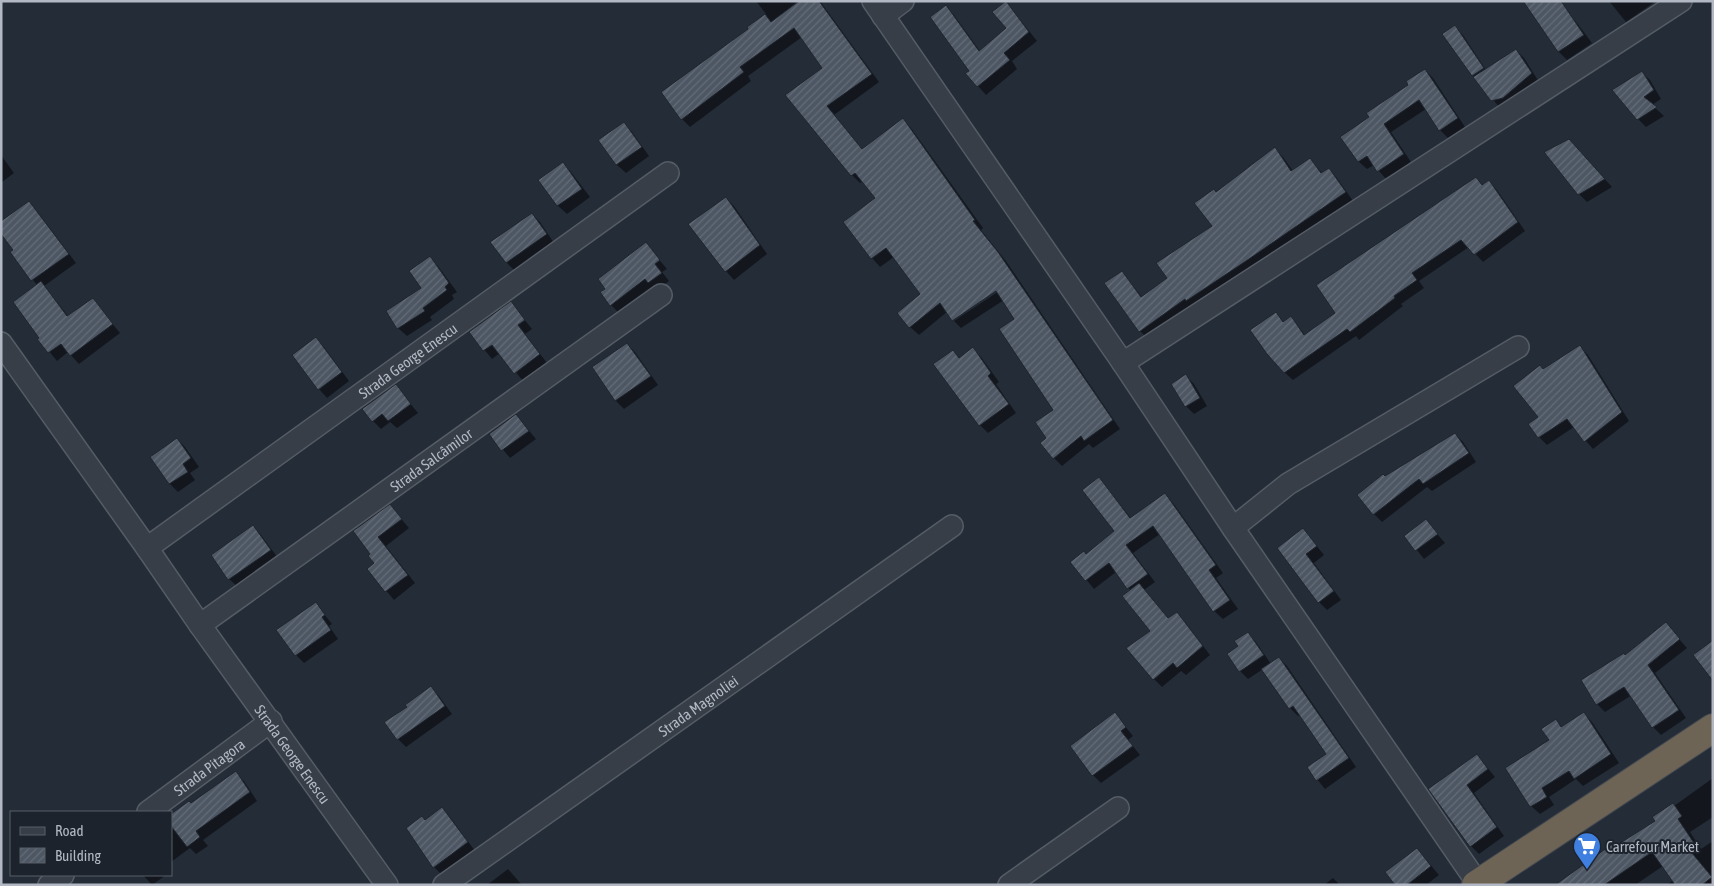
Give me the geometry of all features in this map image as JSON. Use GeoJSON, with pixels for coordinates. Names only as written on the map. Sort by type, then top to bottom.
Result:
{"type":"FeatureCollection","features":[{"type":"Feature","properties":{"kind":"highway"},"geometry":{"type":"LineString","coordinates":[[1478,884],[1713,728]]}},
{"type":"Feature","properties":{"kind":"street"},"geometry":{"type":"LineString","coordinates":[[903,1],[878,8],[1123,363],[1233,528],[1478,884]]}},
{"type":"Feature","properties":{"kind":"street"},"geometry":{"type":"LineString","coordinates":[[1123,363],[1681,1]]}},
{"type":"Feature","properties":{"kind":"street","name":"Strada George Enescu"},"geometry":{"type":"LineString","coordinates":[[147,548],[668,172]]}},
{"type":"Feature","properties":{"kind":"street","name":"Strada Salcâmilor"},"geometry":{"type":"LineString","coordinates":[[200,625],[661,295]]}},
{"type":"Feature","properties":{"kind":"street","name":"Strada George Enescu"},"geometry":{"type":"LineString","coordinates":[[1,344],[387,885]]}},
{"type":"Feature","properties":{"kind":"street"},"geometry":{"type":"LineString","coordinates":[[1233,528],[1288,484],[1518,347]]}},
{"type":"Feature","properties":{"kind":"street","name":"Strada Magnoliei"},"geometry":{"type":"LineString","coordinates":[[444,885],[952,526]]}},
{"type":"Feature","properties":{"kind":"street","name":"Strada Pitagora"},"geometry":{"type":"LineString","coordinates":[[149,811],[271,722]]}},
{"type":"Feature","properties":{"kind":"street"},"geometry":{"type":"LineString","coordinates":[[1009,885],[1118,808]]}},
{"type":"Feature","properties":{"kind":"street"},"geometry":{"type":"LineString","coordinates":[[49,885],[62,876]]}},
{"type":"Feature","properties":{"kind":"building"},"geometry":{"type":"Polygon","coordinates":[[[799,1],[819,1],[872,74],[827,106],[862,149],[903,118],[1113,420],[1084,441],[1081,436],[1053,459],[1040,443],[1046,438],[1035,422],[1053,410],[999,329],[1014,319],[996,291],[952,321],[940,303],[909,328],[897,313],[920,294],[886,248],[871,259],[843,222],[875,198],[855,173],[851,176],[785,95],[822,68],[794,28],[740,67],[744,72],[681,120],[661,92],[748,29],[747,27],[765,14],[771,22],[799,1]]]}},
{"type":"Feature","properties":{"kind":"building"},"geometry":{"type":"Polygon","coordinates":[[[1006,1],[1029,32],[1004,53],[1010,60],[977,87],[965,73],[969,71],[930,17],[946,5],[979,51],[1006,28],[992,12],[1006,1]]]}},
{"type":"Feature","properties":{"kind":"building"},"geometry":{"type":"Polygon","coordinates":[[[1523,1],[1561,1],[1584,35],[1558,52],[1523,1]]]}},
{"type":"Feature","properties":{"kind":"building"},"geometry":{"type":"Polygon","coordinates":[[[1455,25],[1484,68],[1472,76],[1442,34],[1455,25]]]}},
{"type":"Feature","properties":{"kind":"building"},"geometry":{"type":"Polygon","coordinates":[[[1516,49],[1532,73],[1503,98],[1491,101],[1473,77],[1516,49]]]}},
{"type":"Feature","properties":{"kind":"building"},"geometry":{"type":"Polygon","coordinates":[[[1425,69],[1458,118],[1439,131],[1419,100],[1384,124],[1404,154],[1377,172],[1367,156],[1358,162],[1340,137],[1369,117],[1366,113],[1408,85],[1406,81],[1425,69]]]}},
{"type":"Feature","properties":{"kind":"building"},"geometry":{"type":"Polygon","coordinates":[[[1642,71],[1654,90],[1644,97],[1657,107],[1637,120],[1612,90],[1642,71]]]}},
{"type":"Feature","properties":{"kind":"building"},"geometry":{"type":"Polygon","coordinates":[[[624,122],[642,147],[616,165],[598,140],[624,122]]]}},
{"type":"Feature","properties":{"kind":"building"},"geometry":{"type":"Polygon","coordinates":[[[1569,139],[1605,179],[1578,195],[1544,152],[1569,139]]]}},
{"type":"Feature","properties":{"kind":"building"},"geometry":{"type":"Polygon","coordinates":[[[1275,147],[1291,171],[1310,158],[1321,173],[1329,168],[1346,192],[1186,301],[1185,299],[1139,332],[1104,283],[1122,271],[1141,297],[1167,278],[1156,263],[1212,226],[1194,203],[1214,189],[1216,192],[1275,147]]]}},
{"type":"Feature","properties":{"kind":"building"},"geometry":{"type":"Polygon","coordinates":[[[563,162],[582,189],[557,206],[538,180],[563,162]]]}},
{"type":"Feature","properties":{"kind":"building"},"geometry":{"type":"Polygon","coordinates":[[[1476,177],[1482,185],[1489,180],[1518,222],[1474,255],[1461,240],[1412,273],[1417,280],[1350,332],[1347,329],[1284,373],[1267,354],[1250,330],[1276,312],[1283,322],[1291,316],[1304,335],[1335,313],[1316,285],[1476,177]]]}},
{"type":"Feature","properties":{"kind":"building"},"geometry":{"type":"Polygon","coordinates":[[[726,197],[760,245],[725,272],[688,224],[726,197]]]}},
{"type":"Feature","properties":{"kind":"building"},"geometry":{"type":"Polygon","coordinates":[[[29,201],[69,254],[31,281],[10,252],[13,250],[1,234],[1,221],[29,201]]]}},
{"type":"Feature","properties":{"kind":"building"},"geometry":{"type":"Polygon","coordinates":[[[532,213],[547,234],[506,263],[490,242],[532,213]]]}},
{"type":"Feature","properties":{"kind":"building"},"geometry":{"type":"Polygon","coordinates":[[[646,242],[660,260],[655,264],[662,273],[648,283],[645,279],[610,306],[600,292],[605,289],[598,279],[646,242]]]}},
{"type":"Feature","properties":{"kind":"building"},"geometry":{"type":"Polygon","coordinates":[[[430,256],[449,283],[445,287],[447,290],[423,308],[425,311],[397,329],[386,311],[421,288],[409,271],[430,256]]]}},
{"type":"Feature","properties":{"kind":"building"},"geometry":{"type":"Polygon","coordinates":[[[41,281],[67,316],[93,298],[113,324],[70,356],[61,344],[48,353],[13,302],[41,281]]]}},
{"type":"Feature","properties":{"kind":"building"},"geometry":{"type":"Polygon","coordinates":[[[511,301],[525,320],[518,325],[540,354],[514,374],[492,345],[483,351],[469,332],[511,301]]]}},
{"type":"Feature","properties":{"kind":"building"},"geometry":{"type":"Polygon","coordinates":[[[316,337],[342,372],[318,390],[292,355],[316,337]]]}},
{"type":"Feature","properties":{"kind":"building"},"geometry":{"type":"Polygon","coordinates":[[[627,343],[651,376],[615,401],[592,367],[627,343]]]}},
{"type":"Feature","properties":{"kind":"building"},"geometry":{"type":"Polygon","coordinates":[[[1580,345],[1622,412],[1584,442],[1567,419],[1538,438],[1528,424],[1538,417],[1513,386],[1540,365],[1543,369],[1580,345]]]}},
{"type":"Feature","properties":{"kind":"building"},"geometry":{"type":"Polygon","coordinates":[[[973,347],[991,373],[988,376],[1009,404],[979,426],[933,364],[953,350],[959,358],[973,347]]]}},
{"type":"Feature","properties":{"kind":"building"},"geometry":{"type":"Polygon","coordinates":[[[1186,374],[1200,398],[1185,407],[1171,384],[1186,374]]]}},
{"type":"Feature","properties":{"kind":"building"},"geometry":{"type":"Polygon","coordinates":[[[396,384],[411,404],[388,421],[382,414],[372,422],[362,409],[396,384]]]}},
{"type":"Feature","properties":{"kind":"building"},"geometry":{"type":"Polygon","coordinates":[[[516,414],[529,431],[501,451],[489,434],[516,414]]]}},
{"type":"Feature","properties":{"kind":"building"},"geometry":{"type":"Polygon","coordinates":[[[1455,433],[1469,453],[1423,484],[1419,479],[1373,515],[1357,495],[1383,474],[1385,476],[1455,433]]]}},
{"type":"Feature","properties":{"kind":"building"},"geometry":{"type":"Polygon","coordinates":[[[177,438],[191,458],[183,464],[188,472],[169,484],[150,457],[177,438]]]}},
{"type":"Feature","properties":{"kind":"building"},"geometry":{"type":"Polygon","coordinates":[[[1099,477],[1130,518],[1165,493],[1216,565],[1209,570],[1230,600],[1213,612],[1153,526],[1126,545],[1148,574],[1127,589],[1109,563],[1085,581],[1070,562],[1084,551],[1086,554],[1114,531],[1082,490],[1099,477]]]}},
{"type":"Feature","properties":{"kind":"building"},"geometry":{"type":"Polygon","coordinates":[[[390,504],[402,519],[378,537],[408,575],[385,592],[367,569],[374,563],[368,556],[370,554],[353,531],[390,504]]]}},
{"type":"Feature","properties":{"kind":"building"},"geometry":{"type":"Polygon","coordinates":[[[1426,519],[1438,534],[1415,551],[1404,536],[1426,519]]]}},
{"type":"Feature","properties":{"kind":"building"},"geometry":{"type":"Polygon","coordinates":[[[253,525],[271,550],[228,580],[211,555],[253,525]]]}},
{"type":"Feature","properties":{"kind":"building"},"geometry":{"type":"Polygon","coordinates":[[[1303,528],[1317,546],[1306,554],[1334,591],[1318,603],[1277,548],[1303,528]]]}},
{"type":"Feature","properties":{"kind":"building"},"geometry":{"type":"Polygon","coordinates":[[[1139,583],[1168,618],[1177,612],[1203,646],[1177,668],[1173,663],[1153,680],[1126,648],[1150,631],[1122,596],[1139,583]]]}},
{"type":"Feature","properties":{"kind":"building"},"geometry":{"type":"Polygon","coordinates":[[[316,602],[325,615],[322,617],[331,630],[295,656],[276,630],[316,602]]]}},
{"type":"Feature","properties":{"kind":"building"},"geometry":{"type":"Polygon","coordinates":[[[1666,622],[1680,639],[1648,665],[1679,710],[1652,728],[1624,687],[1596,705],[1581,680],[1624,653],[1625,655],[1666,622]]]}},
{"type":"Feature","properties":{"kind":"building"},"geometry":{"type":"Polygon","coordinates":[[[1248,632],[1264,655],[1239,672],[1227,654],[1238,646],[1234,641],[1248,632]]]}},
{"type":"Feature","properties":{"kind":"building"},"geometry":{"type":"Polygon","coordinates":[[[1713,640],[1713,681],[1693,655],[1713,640]]]}},
{"type":"Feature","properties":{"kind":"building"},"geometry":{"type":"Polygon","coordinates":[[[1279,657],[1349,758],[1316,781],[1307,767],[1326,754],[1293,706],[1289,709],[1261,669],[1279,657]]]}},
{"type":"Feature","properties":{"kind":"building"},"geometry":{"type":"Polygon","coordinates":[[[431,686],[445,706],[397,740],[384,722],[407,707],[405,705],[431,686]]]}},
{"type":"Feature","properties":{"kind":"building"},"geometry":{"type":"Polygon","coordinates":[[[1115,712],[1126,727],[1121,731],[1133,746],[1092,776],[1070,746],[1115,712]]]}},
{"type":"Feature","properties":{"kind":"building"},"geometry":{"type":"Polygon","coordinates":[[[1584,712],[1611,754],[1574,779],[1569,771],[1542,788],[1547,797],[1530,807],[1505,768],[1549,740],[1541,729],[1556,719],[1561,727],[1584,712]]]}},
{"type":"Feature","properties":{"kind":"building"},"geometry":{"type":"Polygon","coordinates":[[[1477,754],[1488,769],[1467,785],[1497,827],[1470,847],[1428,789],[1477,754]]]}},
{"type":"Feature","properties":{"kind":"building"},"geometry":{"type":"Polygon","coordinates":[[[236,771],[250,792],[196,831],[200,837],[187,847],[172,827],[172,813],[189,801],[191,803],[236,771]]]}},
{"type":"Feature","properties":{"kind":"building"},"geometry":{"type":"Polygon","coordinates":[[[1673,803],[1682,816],[1678,819],[1698,849],[1692,853],[1712,877],[1702,885],[1675,885],[1652,852],[1604,885],[1555,885],[1615,842],[1617,845],[1655,821],[1652,817],[1673,803]]]}},
{"type":"Feature","properties":{"kind":"building"},"geometry":{"type":"Polygon","coordinates":[[[442,807],[468,842],[433,868],[406,828],[422,816],[425,820],[442,807]]]}},
{"type":"Feature","properties":{"kind":"building"},"geometry":{"type":"Polygon","coordinates":[[[1417,848],[1431,866],[1407,885],[1395,885],[1385,872],[1417,848]]]}},
{"type":"Feature","properties":{"kind":"place","name":"Carrefour Market"},"geometry":{"type":"Point","coordinates":[1587,870]}}]}
